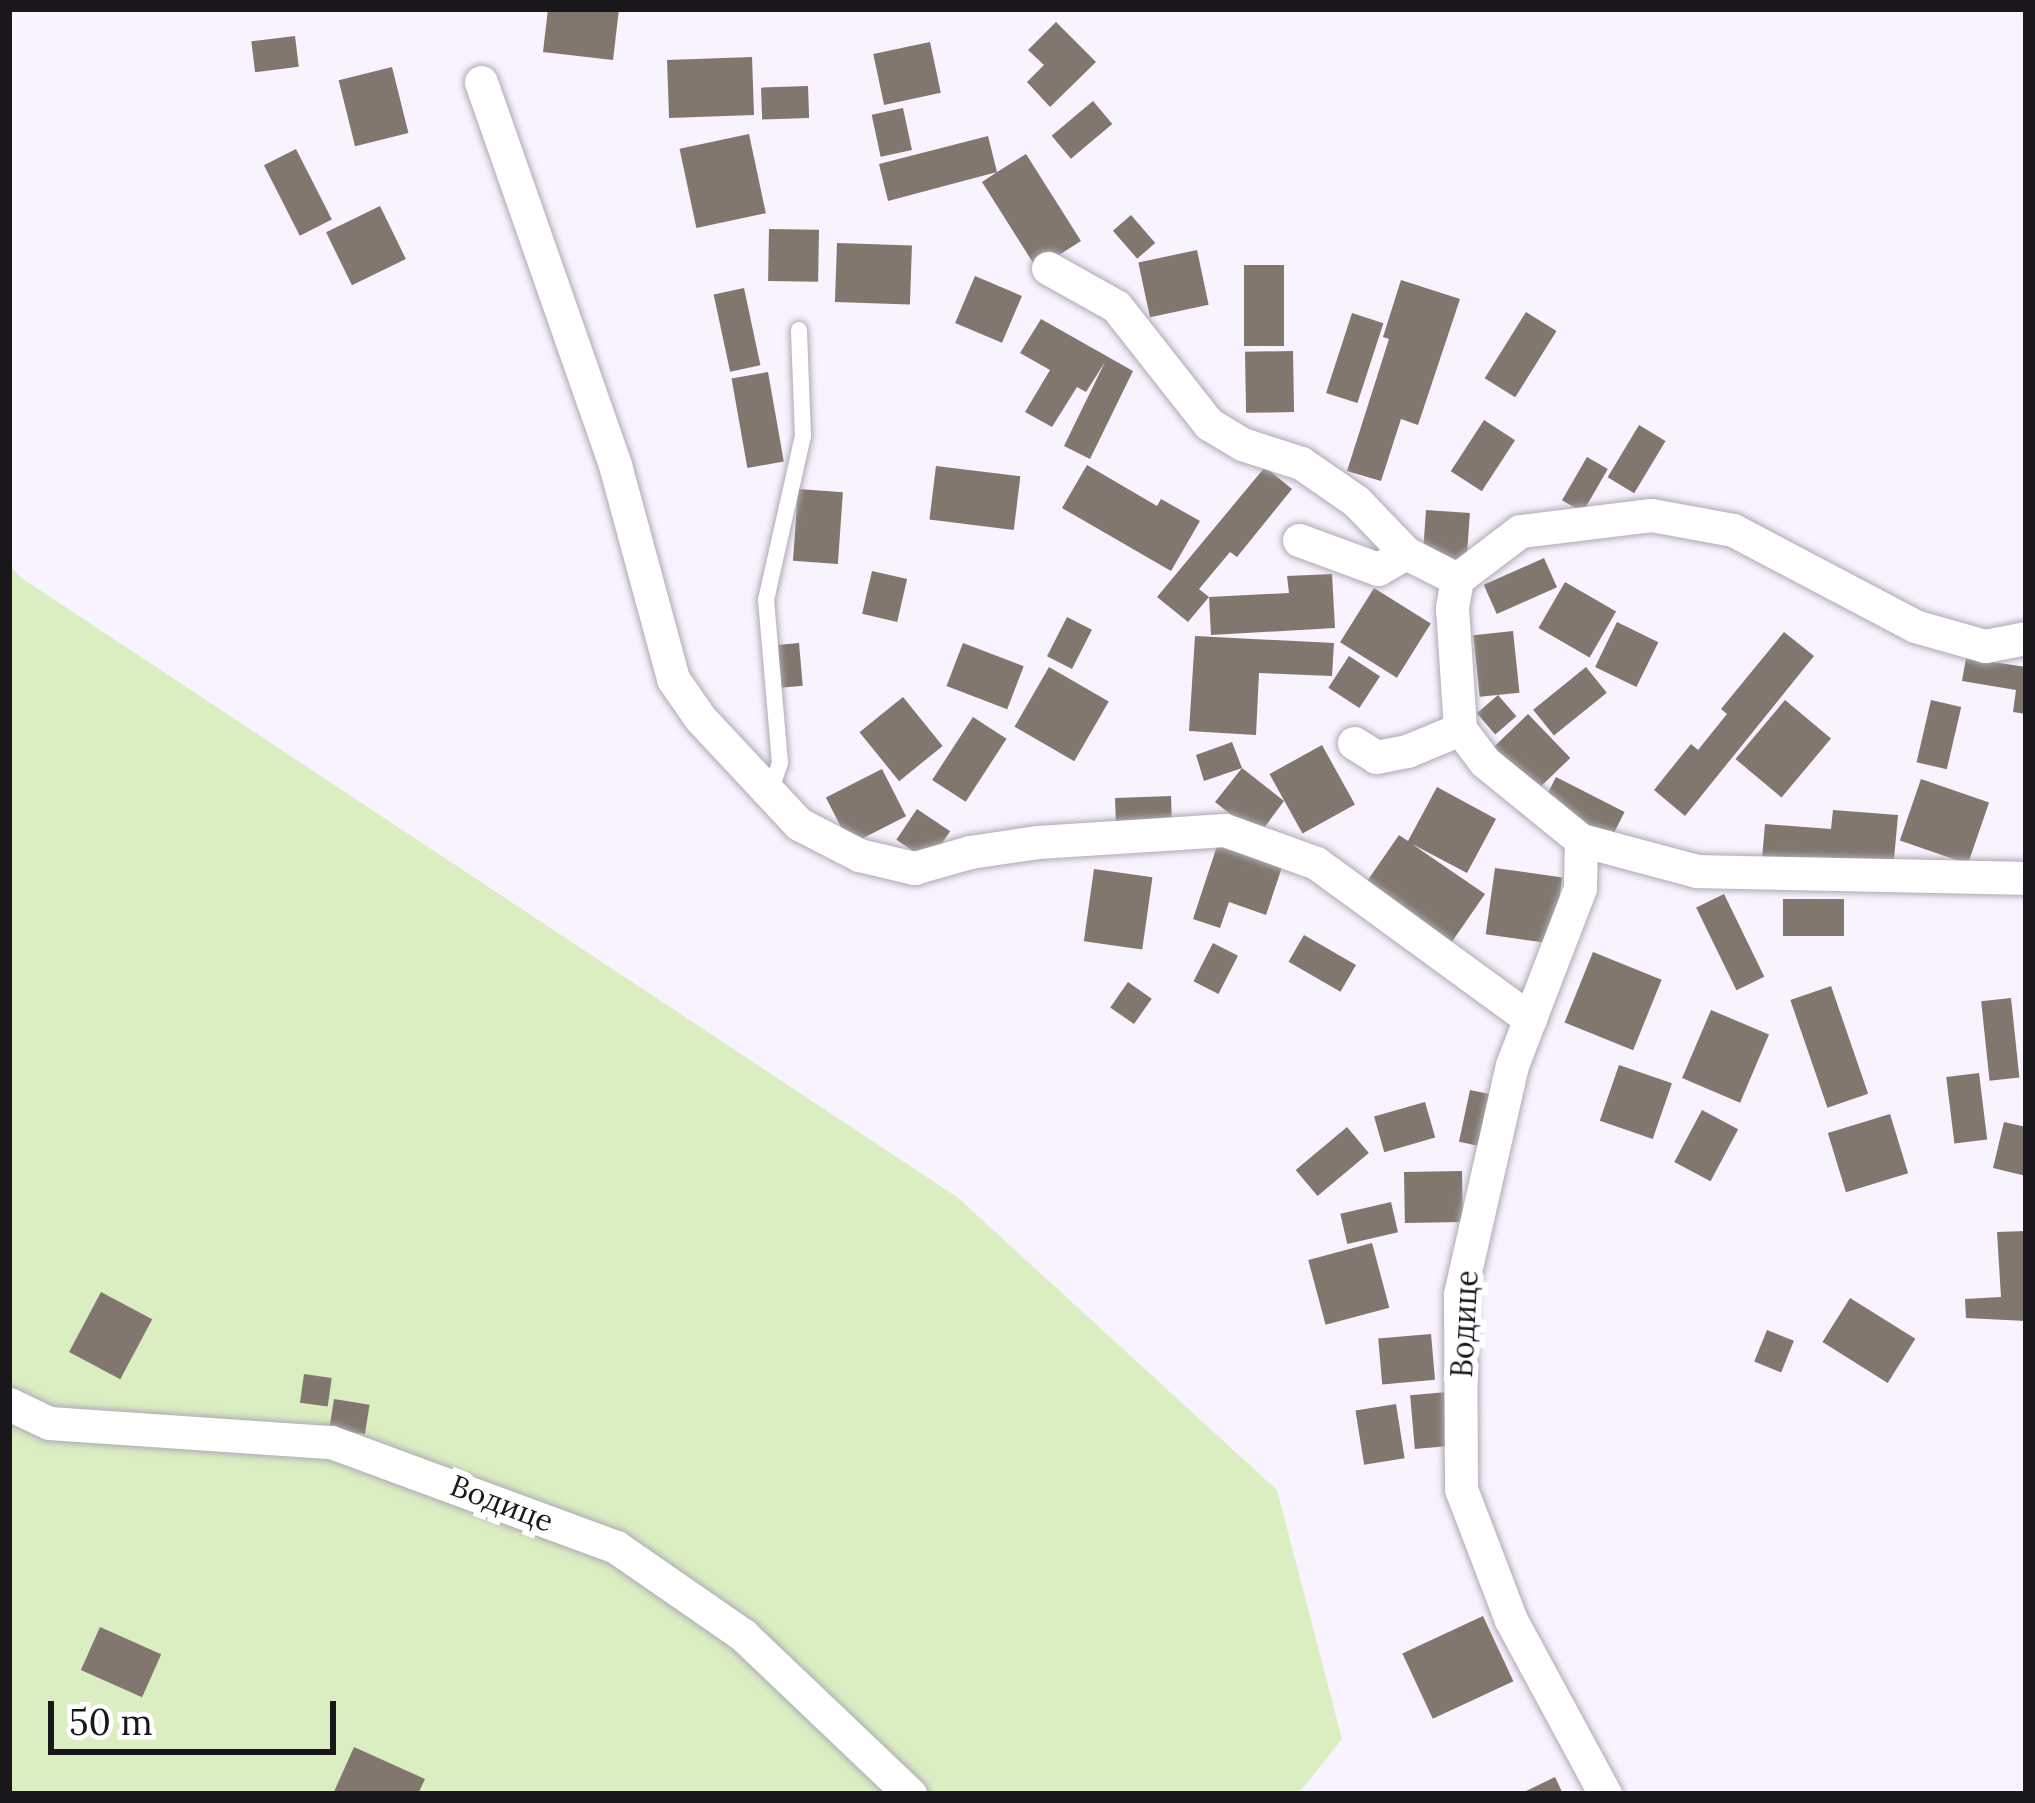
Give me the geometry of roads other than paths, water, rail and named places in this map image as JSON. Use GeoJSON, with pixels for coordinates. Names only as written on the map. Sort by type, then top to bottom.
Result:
{"type":"FeatureCollection","features":[{"type":"Feature","properties":{"kind":"street"},"geometry":{"type":"LineString","coordinates":[[481,82],[615,465],[673,679],[799,824],[859,855],[914,868],[970,852],[1038,842],[1225,830],[1316,862],[1530,1018]]}},
{"type":"Feature","properties":{"kind":"street"},"geometry":{"type":"LineString","coordinates":[[1048,268],[1116,306],[1209,424],[1332,483],[1406,553],[1457,579]]}},
{"type":"Feature","properties":{"kind":"street"},"geometry":{"type":"LineString","coordinates":[[2026,638],[1985,646],[1916,626],[1733,530],[1651,515],[1520,531],[1457,579],[1452,608],[1460,729],[1485,762],[1581,839],[1696,871],[2026,878]]}},
{"type":"Feature","properties":{"kind":"street"},"geometry":{"type":"LineString","coordinates":[[1299,541],[1378,569],[1406,553]]}},
{"type":"Feature","properties":{"kind":"street"},"geometry":{"type":"LineString","coordinates":[[1354,743],[1376,757],[1407,752],[1460,729]]}},
{"type":"Feature","properties":{"kind":"street","name":"Водице"},"geometry":{"type":"LineString","coordinates":[[1581,839],[1580,888],[1512,1065],[1460,1294],[1461,1490],[1511,1620],[1604,1794]]}},
{"type":"Feature","properties":{"kind":"street","name":"Водице"},"geometry":{"type":"LineString","coordinates":[[9,1404],[49,1423],[331,1442],[616,1547],[743,1635],[910,1794]]}},
{"type":"Feature","properties":{"kind":"lane"},"geometry":{"type":"LineString","coordinates":[[770,793],[780,763],[766,600],[803,436],[800,330]]}}]}
